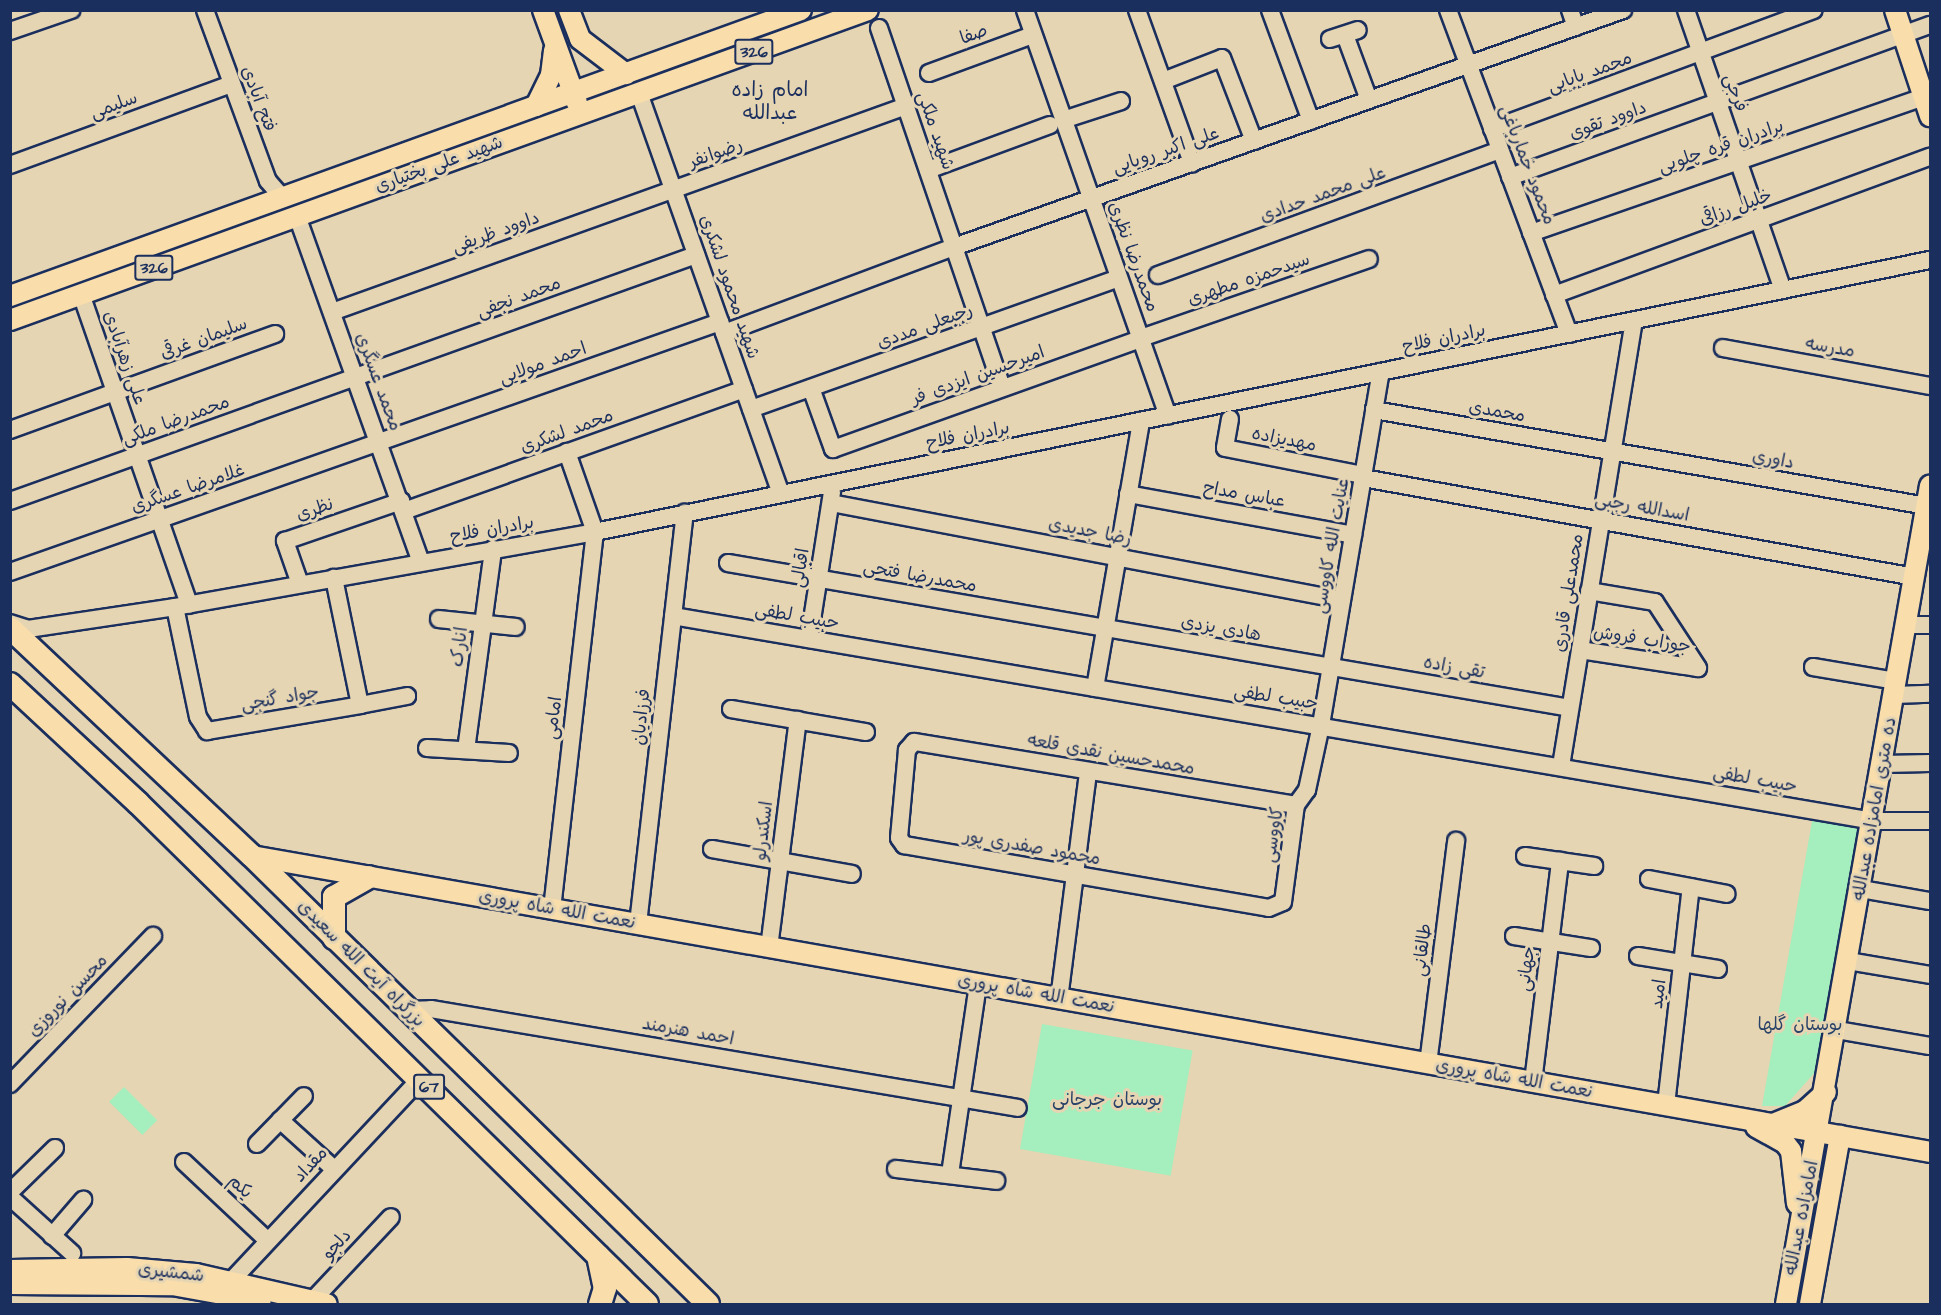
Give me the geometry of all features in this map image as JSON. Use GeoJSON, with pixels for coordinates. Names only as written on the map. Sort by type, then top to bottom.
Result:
{"type":"FeatureCollection","features":[{"type":"Feature","properties":{"kind":"highway","name":"بزرگراه آیت الله سعیدی"},"geometry":{"type":"LineString","coordinates":[[10,628],[252,856],[708,1305]]}},
{"type":"Feature","properties":{"kind":"highway","name":"67"},"geometry":{"type":"LineString","coordinates":[[10,684],[138,803],[647,1305]]}},
{"type":"Feature","properties":{"kind":"highway"},"geometry":{"type":"LineString","coordinates":[[334,938],[334,897],[369,877]]}},
{"type":"Feature","properties":{"kind":"highway"},"geometry":{"type":"LineString","coordinates":[[598,1256],[605,1288],[600,1305]]}},
{"type":"Feature","properties":{"kind":"main road"},"geometry":{"type":"LineString","coordinates":[[543,10],[581,114]]}},
{"type":"Feature","properties":{"kind":"main road"},"geometry":{"type":"LineString","coordinates":[[569,10],[580,39],[626,74]]}},
{"type":"Feature","properties":{"kind":"main road","name":"326"},"geometry":{"type":"LineString","coordinates":[[626,74],[801,10]]}},
{"type":"Feature","properties":{"kind":"main road","name":"شهید علی بختیاری"},"geometry":{"type":"LineString","coordinates":[[10,320],[868,10]]}},
{"type":"Feature","properties":{"kind":"main road"},"geometry":{"type":"LineString","coordinates":[[1895,10],[1927,96],[1930,116]]}},
{"type":"Feature","properties":{"kind":"main road"},"geometry":{"type":"LineString","coordinates":[[536,106],[551,75],[555,44]]}},
{"type":"Feature","properties":{"kind":"main road","name":"شهید علی بختیاری"},"geometry":{"type":"LineString","coordinates":[[10,296],[626,74]]}},
{"type":"Feature","properties":{"kind":"main road"},"geometry":{"type":"LineString","coordinates":[[282,197],[297,216]]}},
{"type":"Feature","properties":{"kind":"main road","name":"ده متری امامزاده عبدالله"},"geometry":{"type":"LineString","coordinates":[[1819,1132],[1906,625],[1921,565],[1930,486]]}},
{"type":"Feature","properties":{"kind":"main road","name":"نعمت الله شاه پروری"},"geometry":{"type":"LineString","coordinates":[[252,856],[1930,1152]]}},
{"type":"Feature","properties":{"kind":"main road"},"geometry":{"type":"LineString","coordinates":[[1772,1124],[1805,1111],[1826,1092]]}},
{"type":"Feature","properties":{"kind":"main road"},"geometry":{"type":"LineString","coordinates":[[1744,1119],[1785,1143],[1791,1151],[1798,1237]]}},
{"type":"Feature","properties":{"kind":"main road","name":"امامزاده عبدالله"},"geometry":{"type":"LineString","coordinates":[[1786,1305],[1819,1132]]}},
{"type":"Feature","properties":{"kind":"main road","name":"امامزاده عبدالله"},"geometry":{"type":"LineString","coordinates":[[1810,1305],[1840,1136]]}},
{"type":"Feature","properties":{"kind":"main road","name":"شمشیری"},"geometry":{"type":"LineString","coordinates":[[10,1270],[127,1268],[237,1292],[277,1305]]}},
{"type":"Feature","properties":{"kind":"main road","name":"شمشیری"},"geometry":{"type":"LineString","coordinates":[[10,1284],[127,1283],[237,1292],[317,1303]]}},
{"type":"Feature","properties":{"kind":"street"},"geometry":{"type":"LineString","coordinates":[[10,31],[71,10]]}},
{"type":"Feature","properties":{"kind":"street","name":"فتح آبادی"},"geometry":{"type":"LineString","coordinates":[[205,10],[268,181],[282,197]]}},
{"type":"Feature","properties":{"kind":"street","name":"محمدرضا نظری"},"geometry":{"type":"LineString","coordinates":[[1024,10],[1057,122],[1091,198],[1139,339],[1168,415]]}},
{"type":"Feature","properties":{"kind":"street"},"geometry":{"type":"LineString","coordinates":[[1137,10],[1192,163]]}},
{"type":"Feature","properties":{"kind":"street"},"geometry":{"type":"LineString","coordinates":[[1270,10],[1311,121]]}},
{"type":"Feature","properties":{"kind":"street","name":"محمود خمارباغی"},"geometry":{"type":"LineString","coordinates":[[1448,10],[1569,334]]}},
{"type":"Feature","properties":{"kind":"street"},"geometry":{"type":"LineString","coordinates":[[1570,10],[1576,27]]}},
{"type":"Feature","properties":{"kind":"street","name":"فرجی"},"geometry":{"type":"LineString","coordinates":[[1686,10],[1783,290]]}},
{"type":"Feature","properties":{"kind":"street","name":"محمد بابایی"},"geometry":{"type":"LineString","coordinates":[[1492,129],[1814,10]]}},
{"type":"Feature","properties":{"kind":"street","name":"علی اکبر رویایی"},"geometry":{"type":"LineString","coordinates":[[722,327],[1620,11]]}},
{"type":"Feature","properties":{"kind":"street","name":"داوود تقوی"},"geometry":{"type":"LineString","coordinates":[[1510,177],[1930,25]]}},
{"type":"Feature","properties":{"kind":"street","name":"شهید ملکی"},"geometry":{"type":"LineString","coordinates":[[879,28],[1002,388]]}},
{"type":"Feature","properties":{"kind":"street"},"geometry":{"type":"LineString","coordinates":[[1344,34],[1369,100]]}},
{"type":"Feature","properties":{"kind":"street","name":"صفا"},"geometry":{"type":"LineString","coordinates":[[929,73],[1033,35]]}},
{"type":"Feature","properties":{"kind":"street"},"geometry":{"type":"LineString","coordinates":[[1163,81],[1222,58],[1254,141]]}},
{"type":"Feature","properties":{"kind":"street","name":"سلیمی"},"geometry":{"type":"LineString","coordinates":[[10,165],[231,84]]}},
{"type":"Feature","properties":{"kind":"street","name":"شهید محمود لشکری"},"geometry":{"type":"LineString","coordinates":[[639,93],[781,494]]}},
{"type":"Feature","properties":{"kind":"street","name":"برادران قره چلویی"},"geometry":{"type":"LineString","coordinates":[[1532,233],[1927,96]]}},
{"type":"Feature","properties":{"kind":"street"},"geometry":{"type":"LineString","coordinates":[[928,170],[1121,101]]}},
{"type":"Feature","properties":{"kind":"street","name":"رضوانفر"},"geometry":{"type":"LineString","coordinates":[[674,190],[906,105]]}},
{"type":"Feature","properties":{"kind":"street","name":"علی محمد حدادی"},"geometry":{"type":"LineString","coordinates":[[1158,275],[1500,150]]}},
{"type":"Feature","properties":{"kind":"street","name":"خلیل رزاقی"},"geometry":{"type":"LineString","coordinates":[[1554,295],[1930,157]]}},
{"type":"Feature","properties":{"kind":"street","name":"داوود ظریفی"},"geometry":{"type":"LineString","coordinates":[[332,312],[674,190]]}},
{"type":"Feature","properties":{"kind":"street","name":"محمد عسگری"},"geometry":{"type":"LineString","coordinates":[[297,216],[421,562]]}},
{"type":"Feature","properties":{"kind":"street","name":"محمد نجفی"},"geometry":{"type":"LineString","coordinates":[[356,378],[696,255]]}},
{"type":"Feature","properties":{"kind":"street","name":"سیدحمزه مطهری"},"geometry":{"type":"LineString","coordinates":[[1139,339],[1369,259]]}},
{"type":"Feature","properties":{"kind":"street","name":"برادران فلاح"},"geometry":{"type":"LineString","coordinates":[[10,623],[28,629],[182,606],[595,532],[1930,260]]}},
{"type":"Feature","properties":{"kind":"street","name":"رجبعلی مددی"},"geometry":{"type":"LineString","coordinates":[[751,409],[1111,281]]}},
{"type":"Feature","properties":{"kind":"street","name":"علی زهرآبادی"},"geometry":{"type":"LineString","coordinates":[[81,294],[160,520],[182,606]]}},
{"type":"Feature","properties":{"kind":"street","name":"محمدعلی قادری"},"geometry":{"type":"LineString","coordinates":[[1560,766],[1634,321]]}},
{"type":"Feature","properties":{"kind":"street","name":"احمد مولایی"},"geometry":{"type":"LineString","coordinates":[[379,443],[722,327]]}},
{"type":"Feature","properties":{"kind":"street","name":"سلیمان غرقی"},"geometry":{"type":"LineString","coordinates":[[10,430],[275,334]]}},
{"type":"Feature","properties":{"kind":"street","name":"امیرحسین ایزدی فر"},"geometry":{"type":"LineString","coordinates":[[811,388],[833,448],[1139,339]]}},
{"type":"Feature","properties":{"kind":"street","name":"مدرسه"},"geometry":{"type":"LineString","coordinates":[[1723,348],[1930,386]]}},
{"type":"Feature","properties":{"kind":"street","name":"عنایت‌ الله کاووسی"},"geometry":{"type":"LineString","coordinates":[[1321,725],[1381,372]]}},
{"type":"Feature","properties":{"kind":"street","name":"محمدرضا ملکی"},"geometry":{"type":"LineString","coordinates":[[10,501],[356,378]]}},
{"type":"Feature","properties":{"kind":"street","name":"محمد لشکری"},"geometry":{"type":"LineString","coordinates":[[402,506],[567,452],[744,389]]}},
{"type":"Feature","properties":{"kind":"street","name":"محمدی"},"geometry":{"type":"LineString","coordinates":[[1374,410],[1612,452]]}},
{"type":"Feature","properties":{"kind":"street","name":"مهدیزاده"},"geometry":{"type":"LineString","coordinates":[[1230,419],[1225,448],[1363,477]]}},
{"type":"Feature","properties":{"kind":"street"},"geometry":{"type":"LineString","coordinates":[[1095,688],[1141,421]]}},
{"type":"Feature","properties":{"kind":"street","name":"غلامرضا عسگری"},"geometry":{"type":"LineString","coordinates":[[10,572],[379,443]]}},
{"type":"Feature","properties":{"kind":"street"},"geometry":{"type":"LineString","coordinates":[[567,452],[595,532]]}},
{"type":"Feature","properties":{"kind":"street","name":"داوری"},"geometry":{"type":"LineString","coordinates":[[1612,452],[1927,506]]}},
{"type":"Feature","properties":{"kind":"street","name":"اسدالله رجبی"},"geometry":{"type":"LineString","coordinates":[[1363,477],[1601,521],[1921,565]]}},
{"type":"Feature","properties":{"kind":"street","name":"اقبالی"},"geometry":{"type":"LineString","coordinates":[[809,639],[833,483]]}},
{"type":"Feature","properties":{"kind":"street","name":"عباس مداح"},"geometry":{"type":"LineString","coordinates":[[1128,494],[1353,535]]}},
{"type":"Feature","properties":{"kind":"street","name":"رضا جدیدی"},"geometry":{"type":"LineString","coordinates":[[831,503],[1342,600]]}},
{"type":"Feature","properties":{"kind":"street","name":"نظری"},"geometry":{"type":"LineString","coordinates":[[300,584],[285,541],[402,506]]}},
{"type":"Feature","properties":{"kind":"street","name":"فرزادیان"},"geometry":{"type":"LineString","coordinates":[[638,924],[685,513]]}},
{"type":"Feature","properties":{"kind":"street","name":"امامی"},"geometry":{"type":"LineString","coordinates":[[552,909],[595,532]]}},
{"type":"Feature","properties":{"kind":"street","name":"انارک"},"geometry":{"type":"LineString","coordinates":[[466,750],[493,549]]}},
{"type":"Feature","properties":{"kind":"street","name":"محمدرضا فتحی"},"geometry":{"type":"LineString","coordinates":[[728,563],[1105,629]]}},
{"type":"Feature","properties":{"kind":"street"},"geometry":{"type":"LineString","coordinates":[[334,578],[360,705],[407,696]]}},
{"type":"Feature","properties":{"kind":"street","name":"جوراب فروش"},"geometry":{"type":"LineString","coordinates":[[1580,650],[1698,668],[1655,602],[1589,591]]}},
{"type":"Feature","properties":{"kind":"street","name":"جواد گنجی"},"geometry":{"type":"LineString","coordinates":[[182,606],[198,717],[207,731],[360,705]]}},
{"type":"Feature","properties":{"kind":"street","name":"حبیب لطفی"},"geometry":{"type":"LineString","coordinates":[[673,616],[1873,821],[1930,821]]}},
{"type":"Feature","properties":{"kind":"street"},"geometry":{"type":"LineString","coordinates":[[439,620],[516,627]]}},
{"type":"Feature","properties":{"kind":"street"},"geometry":{"type":"LineString","coordinates":[[1906,625],[1930,625]]}},
{"type":"Feature","properties":{"kind":"street","name":"هادی یزدی"},"geometry":{"type":"LineString","coordinates":[[1105,629],[1331,667]]}},
{"type":"Feature","properties":{"kind":"street","name":"تقی زاده"},"geometry":{"type":"LineString","coordinates":[[1331,667],[1570,708]]}},
{"type":"Feature","properties":{"kind":"street"},"geometry":{"type":"LineString","coordinates":[[1813,667],[1930,694]]}},
{"type":"Feature","properties":{"kind":"street"},"geometry":{"type":"LineString","coordinates":[[731,709],[866,732]]}},
{"type":"Feature","properties":{"kind":"street","name":"اسکندرلو"},"geometry":{"type":"LineString","coordinates":[[769,948],[798,720]]}},
{"type":"Feature","properties":{"kind":"street","name":"کاووسی"},"geometry":{"type":"LineString","coordinates":[[1269,908],[1279,905],[1285,897],[1296,805],[1307,790],[1321,725]]}},
{"type":"Feature","properties":{"kind":"street","name":"محمود صفدری پور"},"geometry":{"type":"LineString","coordinates":[[920,741],[914,741],[907,750],[901,844],[1269,908]]}},
{"type":"Feature","properties":{"kind":"street","name":"محمدحسین نقدی قلعه"},"geometry":{"type":"LineString","coordinates":[[920,741],[1088,772],[1296,805]]}},
{"type":"Feature","properties":{"kind":"street"},"geometry":{"type":"LineString","coordinates":[[427,748],[509,753]]}},
{"type":"Feature","properties":{"kind":"street"},"geometry":{"type":"LineString","coordinates":[[1882,764],[1930,763]]}},
{"type":"Feature","properties":{"kind":"street"},"geometry":{"type":"LineString","coordinates":[[1059,999],[1088,772]]}},
{"type":"Feature","properties":{"kind":"street","name":"طالقانی"},"geometry":{"type":"LineString","coordinates":[[1428,1064],[1456,842]]}},
{"type":"Feature","properties":{"kind":"street"},"geometry":{"type":"LineString","coordinates":[[712,849],[852,874]]}},
{"type":"Feature","properties":{"kind":"street"},"geometry":{"type":"LineString","coordinates":[[1525,856],[1594,866]]}},
{"type":"Feature","properties":{"kind":"street","name":"جهانی"},"geometry":{"type":"LineString","coordinates":[[1533,1083],[1560,861]]}},
{"type":"Feature","properties":{"kind":"street"},"geometry":{"type":"LineString","coordinates":[[1649,879],[1727,894]]}},
{"type":"Feature","properties":{"kind":"street","name":"امید"},"geometry":{"type":"LineString","coordinates":[[1666,1105],[1691,887]]}},
{"type":"Feature","properties":{"kind":"street"},"geometry":{"type":"LineString","coordinates":[[1861,889],[1930,901]]}},
{"type":"Feature","properties":{"kind":"street","name":"محسن نوروزی"},"geometry":{"type":"LineString","coordinates":[[10,1084],[153,936]]}},
{"type":"Feature","properties":{"kind":"street"},"geometry":{"type":"LineString","coordinates":[[1514,936],[1591,948]]}},
{"type":"Feature","properties":{"kind":"street"},"geometry":{"type":"LineString","coordinates":[[1638,956],[1718,969]]}},
{"type":"Feature","properties":{"kind":"street"},"geometry":{"type":"LineString","coordinates":[[1848,961],[1930,975]]}},
{"type":"Feature","properties":{"kind":"street"},"geometry":{"type":"LineString","coordinates":[[950,1174],[978,984]]}},
{"type":"Feature","properties":{"kind":"street","name":"احمد هنرمند"},"geometry":{"type":"LineString","coordinates":[[407,1010],[431,1009],[1018,1108]]}},
{"type":"Feature","properties":{"kind":"street"},"geometry":{"type":"LineString","coordinates":[[1837,1030],[1930,1046]]}},
{"type":"Feature","properties":{"kind":"street","name":"مقداد"},"geometry":{"type":"LineString","coordinates":[[237,1292],[268,1241],[420,1079]]}},
{"type":"Feature","properties":{"kind":"street"},"geometry":{"type":"LineString","coordinates":[[257,1144],[303,1096]]}},
{"type":"Feature","properties":{"kind":"street"},"geometry":{"type":"LineString","coordinates":[[280,1120],[334,1169]]}},
{"type":"Feature","properties":{"kind":"street"},"geometry":{"type":"LineString","coordinates":[[10,1192],[55,1148]]}},
{"type":"Feature","properties":{"kind":"street","name":"یکم"},"geometry":{"type":"LineString","coordinates":[[184,1162],[268,1241]]}},
{"type":"Feature","properties":{"kind":"street"},"geometry":{"type":"LineString","coordinates":[[896,1169],[996,1181]]}},
{"type":"Feature","properties":{"kind":"street"},"geometry":{"type":"LineString","coordinates":[[10,1197],[72,1253]]}},
{"type":"Feature","properties":{"kind":"street"},"geometry":{"type":"LineString","coordinates":[[52,1236],[83,1200]]}},
{"type":"Feature","properties":{"kind":"street","name":"دلجو"},"geometry":{"type":"LineString","coordinates":[[317,1303],[391,1217]]}},
{"type":"Feature","properties":{"kind":"green space","name":"بوستان گلها"},"geometry":{"type":"Polygon","coordinates":[[[1812,821],[1859,826],[1817,1070],[1785,1106],[1762,1106],[1812,821]]]}},
{"type":"Feature","properties":{"kind":"green space","name":"بوستان جرجانی"},"geometry":{"type":"Polygon","coordinates":[[[1042,1024],[1193,1051],[1171,1176],[1020,1149],[1042,1024]]]}},
{"type":"Feature","properties":{"kind":"green space"},"geometry":{"type":"Polygon","coordinates":[[[124,1087],[157,1120],[142,1135],[109,1102],[124,1087]]]}},
{"type":"Feature","properties":{"kind":"district","name":"امام زاده عبدالله"},"geometry":{"type":"Point","coordinates":[770,102]}}]}
